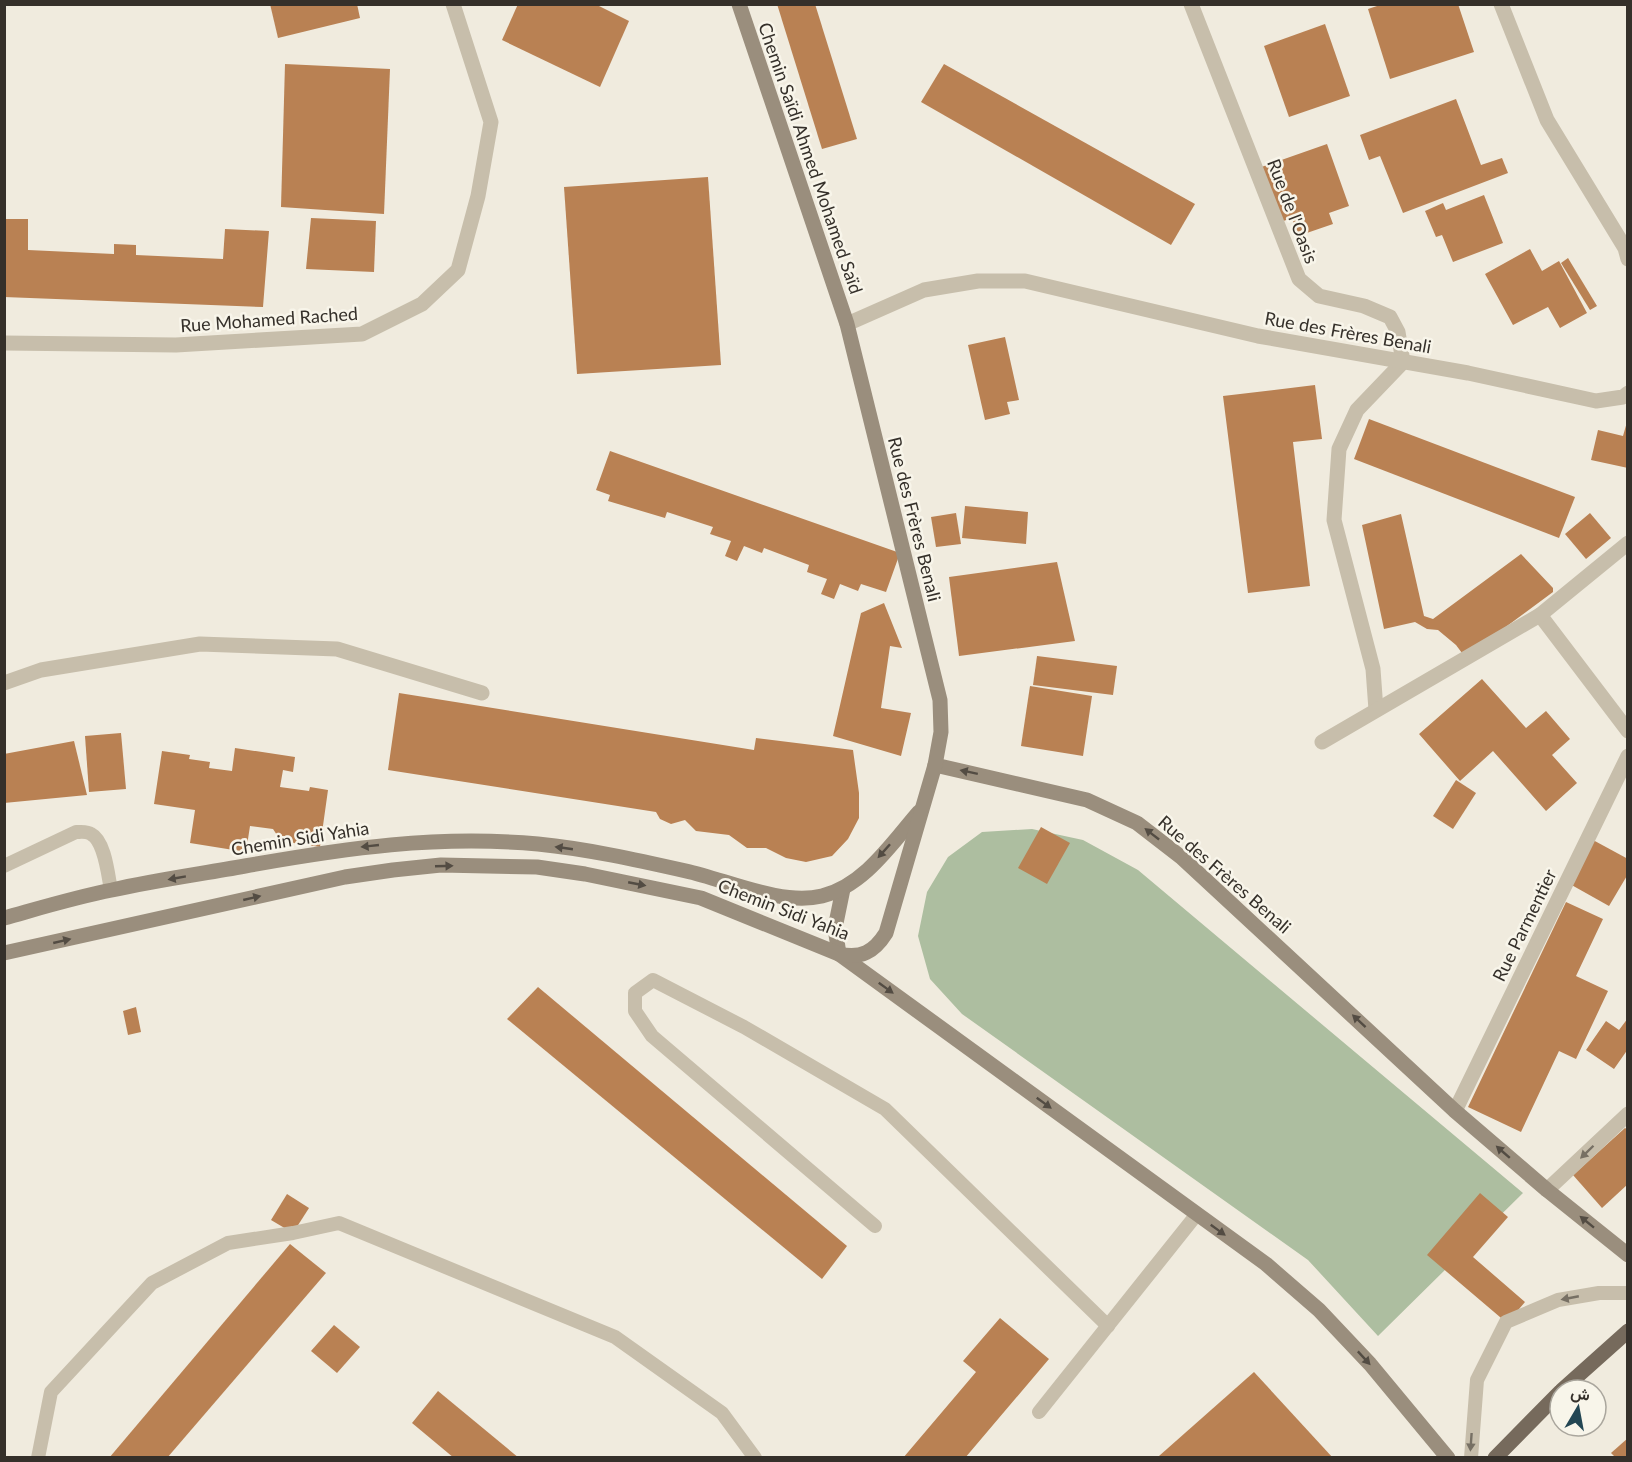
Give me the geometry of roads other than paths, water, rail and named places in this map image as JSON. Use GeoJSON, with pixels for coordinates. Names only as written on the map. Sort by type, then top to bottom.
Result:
{"type":"FeatureCollection","features":[{"type":"Feature","properties":{"kind":"main road","name":"Chemin Saïdi Ahmed Mohamed Saïd"},"geometry":{"type":"LineString","coordinates":[[739,4],[847,324]]}},
{"type":"Feature","properties":{"kind":"main road","name":"Rue des Frères Benali"},"geometry":{"type":"LineString","coordinates":[[847,324],[940,700],[941,732],[935,765],[1087,800],[1137,823],[1181,857],[1455,1111],[1547,1190],[1628,1255]]}},
{"type":"Feature","properties":{"kind":"main road"},"geometry":{"type":"LineString","coordinates":[[923,808],[935,765]]}},
{"type":"Feature","properties":{"kind":"main road","name":"Chemin Sidi Yahia"},"geometry":{"type":"LineString","coordinates":[[4,918],[111,890],[338,850],[438,841],[539,844],[588,851],[687,871],[781,898],[802,899],[822,896],[843,889],[857,879],[923,808]]}},
{"type":"Feature","properties":{"kind":"main road","name":"Chemin Sidi Yahia"},"geometry":{"type":"LineString","coordinates":[[4,953],[345,877],[441,865],[489,865],[537,867],[585,874],[691,896],[724,906],[838,954],[859,956],[878,945],[886,933],[923,808]]}},
{"type":"Feature","properties":{"kind":"main road"},"geometry":{"type":"LineString","coordinates":[[843,889],[835,928],[838,954],[1266,1264],[1319,1310],[1370,1364],[1448,1458]]}},
{"type":"Feature","properties":{"kind":"main road"},"geometry":{"type":"LineString","coordinates":[[1576,1378],[1628,1331]]}},
{"type":"Feature","properties":{"kind":"main road"},"geometry":{"type":"LineString","coordinates":[[1495,1458],[1548,1404]]}},
{"type":"Feature","properties":{"kind":"street","name":"Rue Mohamed Rached"},"geometry":{"type":"LineString","coordinates":[[4,343],[176,345],[362,334],[422,304],[458,270],[478,195],[491,122],[453,4]]}},
{"type":"Feature","properties":{"kind":"street","name":"Rue de l'Oasis"},"geometry":{"type":"LineString","coordinates":[[1191,4],[1299,279],[1319,296],[1364,306],[1390,317],[1398,332],[1403,362]]}},
{"type":"Feature","properties":{"kind":"street"},"geometry":{"type":"LineString","coordinates":[[1501,4],[1547,120],[1627,252]]}},
{"type":"Feature","properties":{"kind":"street","name":"Rue des Frères Benali"},"geometry":{"type":"LineString","coordinates":[[847,324],[924,290],[978,281],[1025,281],[1258,336],[1468,373],[1596,402],[1623,398],[1628,393]]}},
{"type":"Feature","properties":{"kind":"street"},"geometry":{"type":"LineString","coordinates":[[1376,710],[1373,669],[1334,520],[1339,449],[1357,410],[1403,362]]}},
{"type":"Feature","properties":{"kind":"street"},"geometry":{"type":"LineString","coordinates":[[1322,742],[1540,615],[1628,543]]}},
{"type":"Feature","properties":{"kind":"street"},"geometry":{"type":"LineString","coordinates":[[1540,615],[1628,731]]}},
{"type":"Feature","properties":{"kind":"street"},"geometry":{"type":"LineString","coordinates":[[4,683],[41,670],[200,644],[337,649],[482,693]]}},
{"type":"Feature","properties":{"kind":"street","name":"Rue Parmentier"},"geometry":{"type":"LineString","coordinates":[[1455,1111],[1628,756]]}},
{"type":"Feature","properties":{"kind":"street"},"geometry":{"type":"LineString","coordinates":[[1547,1190],[1628,1114]]}},
{"type":"Feature","properties":{"kind":"lane"},"geometry":{"type":"LineString","coordinates":[[4,866],[76,832],[86,832],[93,835],[101,847],[111,890]]}},
{"type":"Feature","properties":{"kind":"lane"},"geometry":{"type":"LineString","coordinates":[[875,1226],[652,1036],[635,1011],[635,993],[653,980],[744,1027],[885,1109],[1108,1326]]}},
{"type":"Feature","properties":{"kind":"lane"},"geometry":{"type":"LineString","coordinates":[[1038,1412],[1197,1215]]}},
{"type":"Feature","properties":{"kind":"lane"},"geometry":{"type":"LineString","coordinates":[[38,1458],[51,1392],[152,1284],[228,1243],[339,1223],[615,1337],[722,1413],[755,1458]]}},
{"type":"Feature","properties":{"kind":"lane"},"geometry":{"type":"LineString","coordinates":[[1471,1458],[1477,1380],[1506,1322],[1558,1300],[1599,1293],[1628,1293]]}}]}
